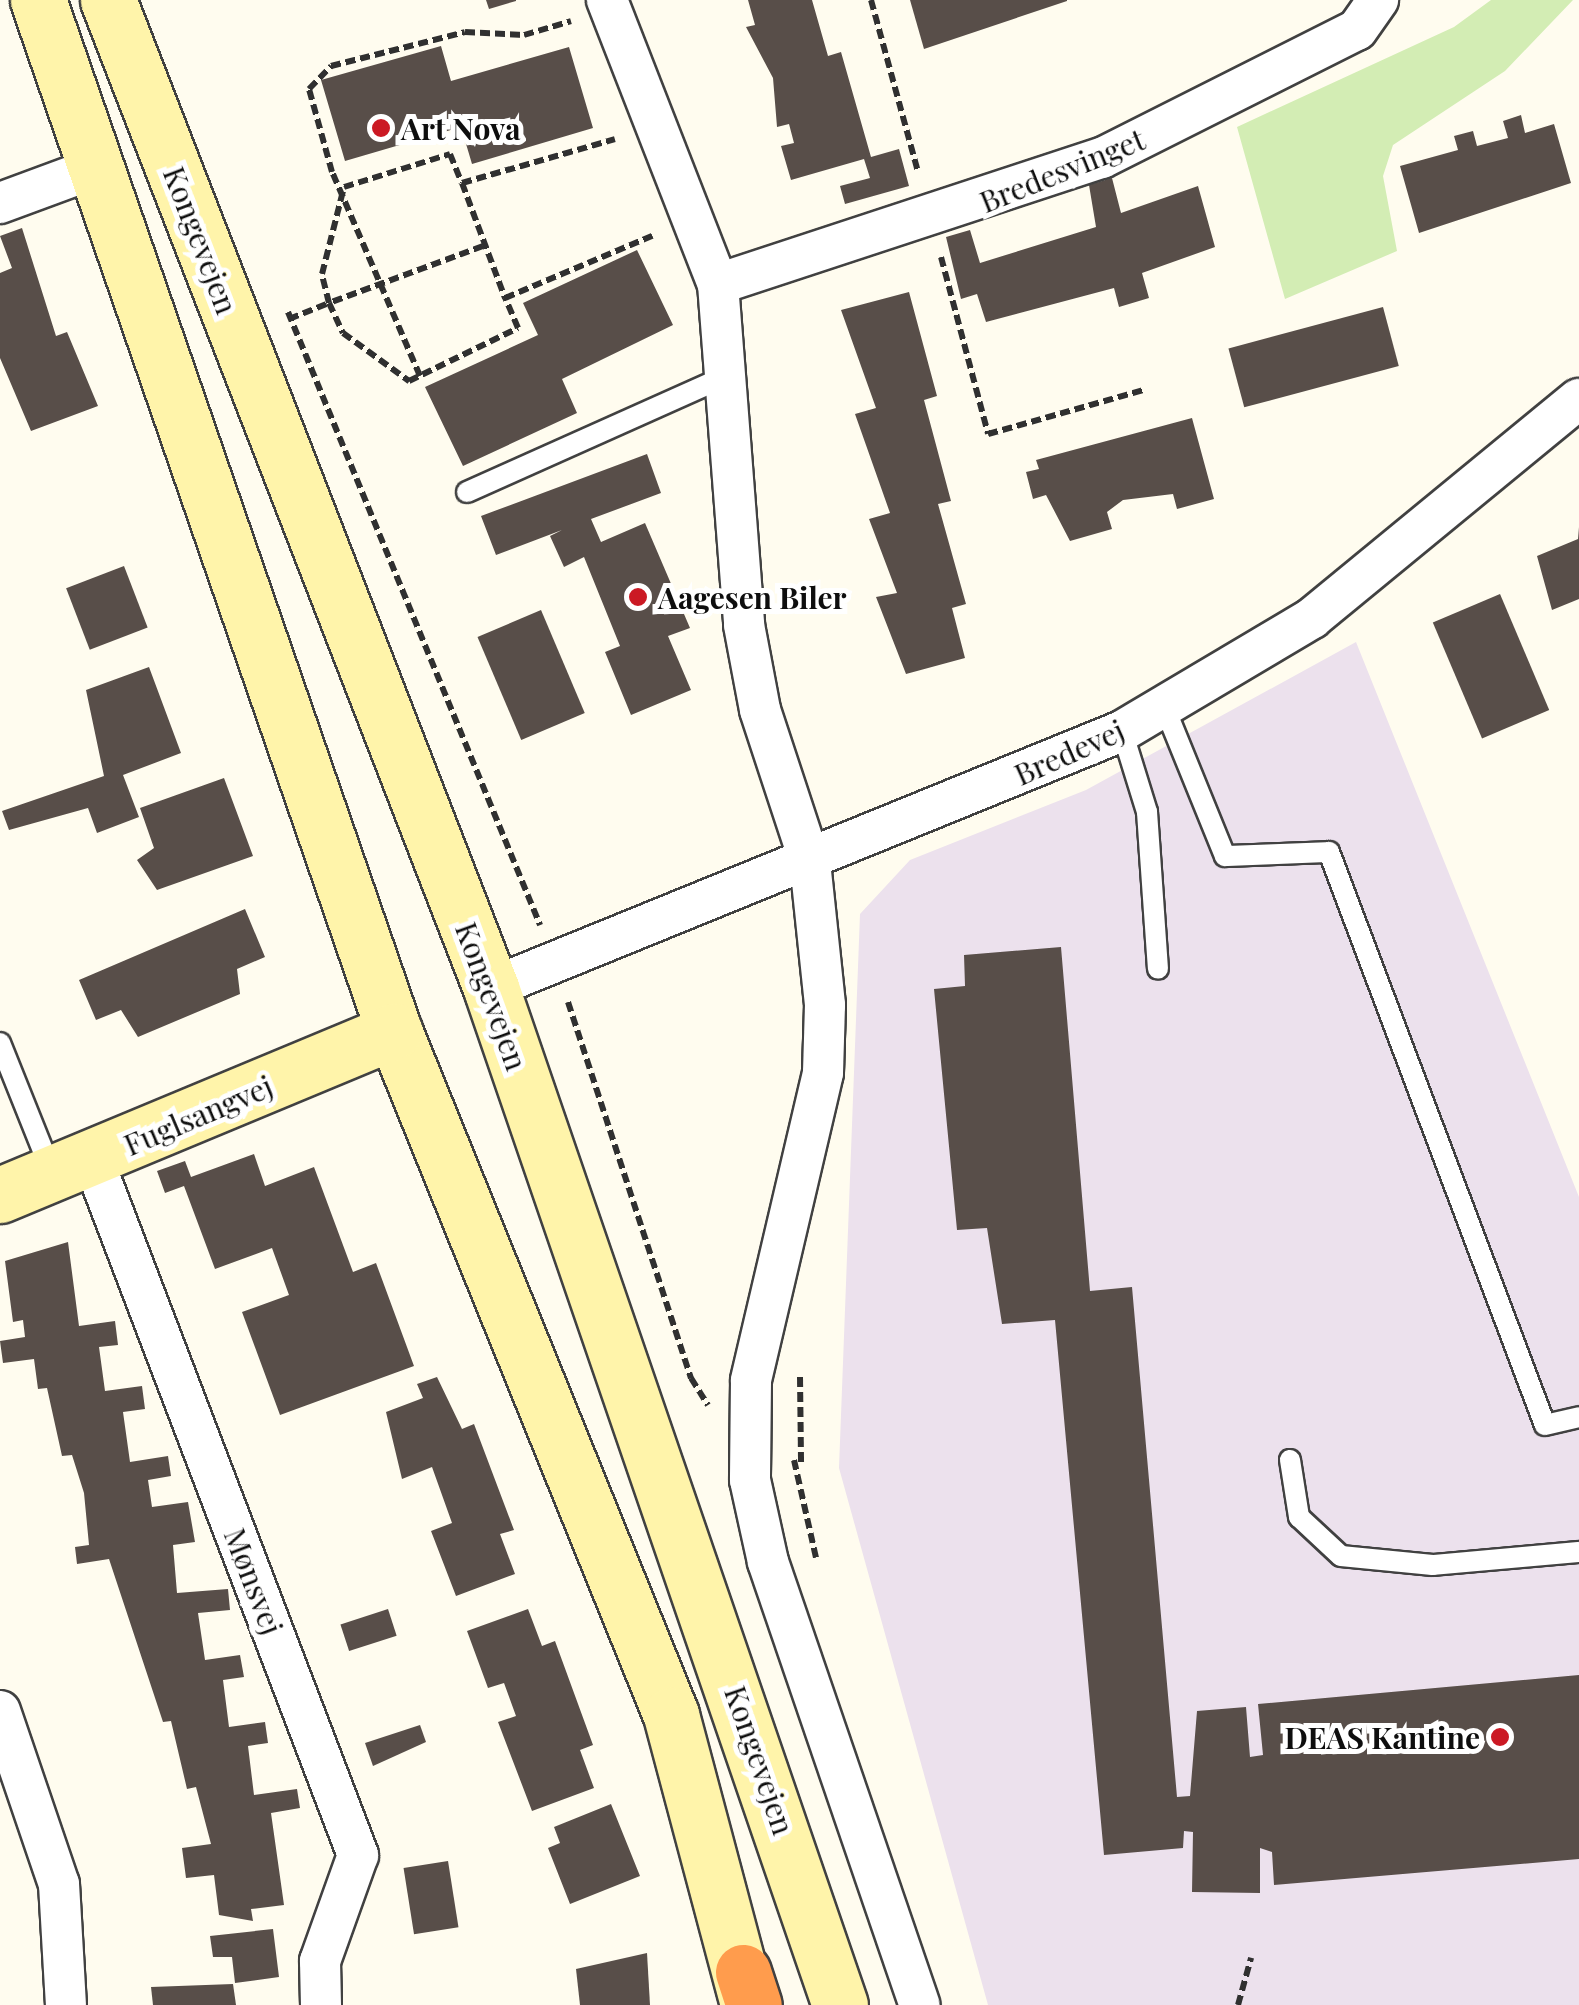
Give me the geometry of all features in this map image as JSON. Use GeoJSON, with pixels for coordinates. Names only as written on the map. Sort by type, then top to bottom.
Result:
{"type":"FeatureCollection","features":[{"type":"Feature","properties":{"kind":"main road"},"geometry":{"type":"LineString","coordinates":[[38,0],[100,166],[394,1031],[671,1715],[748,1994]]}},
{"type":"Feature","properties":{"kind":"main road","name":"Kongevejen"},"geometry":{"type":"LineString","coordinates":[[108,0],[491,988],[840,2005]]}},
{"type":"Feature","properties":{"kind":"main road","name":"Fuglsangvej"},"geometry":{"type":"LineString","coordinates":[[0,1196],[394,1031]]}},
{"type":"Feature","properties":{"kind":"street","name":"Bredesvinget"},"geometry":{"type":"LineString","coordinates":[[718,284],[931,221],[1102,158],[1357,30],[1378,0]]}},
{"type":"Feature","properties":{"kind":"street"},"geometry":{"type":"LineString","coordinates":[[609,5],[693,231],[718,284],[728,375],[744,625],[760,710],[810,862],[823,1073],[762,1320],[750,1480],[768,1562],[920,2005]]}},
{"type":"Feature","properties":{"kind":"street"},"geometry":{"type":"LineString","coordinates":[[0,204],[100,166]]}},
{"type":"Feature","properties":{"kind":"street","name":"Bredevej"},"geometry":{"type":"LineString","coordinates":[[491,988],[810,862],[1122,731],[1312,618],[1579,399]]}},
{"type":"Feature","properties":{"kind":"street","name":"Mønsvej"},"geometry":{"type":"LineString","coordinates":[[73,1167],[358,1855],[320,1961],[322,2005]]}},
{"type":"Feature","properties":{"kind":"street"},"geometry":{"type":"LineString","coordinates":[[0,1711],[59,1884],[66,2005]]}},
{"type":"Feature","properties":{"kind":"lane"},"geometry":{"type":"LineString","coordinates":[[467,492],[728,375]]}},
{"type":"Feature","properties":{"kind":"lane"},"geometry":{"type":"LineString","coordinates":[[1164,706],[1225,856],[1329,852],[1546,1425],[1579,1416]]}},
{"type":"Feature","properties":{"kind":"lane"},"geometry":{"type":"LineString","coordinates":[[1122,731],[1147,812],[1158,969]]}},
{"type":"Feature","properties":{"kind":"lane"},"geometry":{"type":"LineString","coordinates":[[0,1043],[73,1167]]}},
{"type":"Feature","properties":{"kind":"lane"},"geometry":{"type":"LineString","coordinates":[[1290,1460],[1298,1518],[1341,1556],[1433,1565],[1579,1552]]}},
{"type":"Feature","properties":{"kind":"path"},"geometry":{"type":"LineString","coordinates":[[870,0],[988,434],[1144,390]]}},
{"type":"Feature","properties":{"kind":"path"},"geometry":{"type":"LineString","coordinates":[[420,376],[378,284],[309,89],[314,77],[465,32],[524,36],[609,5]]}},
{"type":"Feature","properties":{"kind":"path"},"geometry":{"type":"LineString","coordinates":[[462,183],[654,124]]}},
{"type":"Feature","properties":{"kind":"path"},"geometry":{"type":"LineString","coordinates":[[450,154],[518,328],[409,381],[369,358],[329,303],[322,274],[344,187],[450,154]]}},
{"type":"Feature","properties":{"kind":"path"},"geometry":{"type":"LineString","coordinates":[[506,298],[646,237],[693,231]]}},
{"type":"Feature","properties":{"kind":"path"},"geometry":{"type":"LineString","coordinates":[[240,338],[483,246]]}},
{"type":"Feature","properties":{"kind":"path"},"geometry":{"type":"LineString","coordinates":[[291,318],[556,965]]}},
{"type":"Feature","properties":{"kind":"path"},"geometry":{"type":"LineString","coordinates":[[1238,2005],[1251,1958]]}},
{"type":"Feature","properties":{"kind":"shaded area"},"geometry":{"type":"Polygon","coordinates":[[[1356,642],[1579,1197],[1579,2005],[988,2005],[839,1468],[860,914],[910,860],[1086,790],[1356,642]]]}},
{"type":"Feature","properties":{"kind":"green space"},"geometry":{"type":"Polygon","coordinates":[[[1491,0],[1573,0],[1505,71],[1393,145],[1383,176],[1397,251],[1285,299],[1237,127],[1454,27],[1491,0]]]}},
{"type":"Feature","properties":{"kind":"building"},"geometry":{"type":"Polygon","coordinates":[[[486,0],[516,0],[516,1],[489,9],[486,0]]]}},
{"type":"Feature","properties":{"kind":"building"},"geometry":{"type":"Polygon","coordinates":[[[748,0],[812,0],[828,56],[841,52],[871,157],[899,149],[909,186],[845,204],[840,186],[870,178],[864,159],[791,180],[781,146],[794,143],[789,124],[777,127],[773,78],[746,27],[755,25],[748,0]]]}},
{"type":"Feature","properties":{"kind":"building"},"geometry":{"type":"Polygon","coordinates":[[[910,0],[1067,0],[1067,1],[924,49],[910,0]]]}},
{"type":"Feature","properties":{"kind":"building"},"geometry":{"type":"Polygon","coordinates":[[[441,46],[451,81],[569,47],[593,128],[472,164],[461,127],[345,161],[321,80],[441,46]]]}},
{"type":"Feature","properties":{"kind":"building"},"geometry":{"type":"Polygon","coordinates":[[[1521,115],[1525,133],[1554,124],[1571,183],[1419,233],[1400,166],[1458,150],[1454,136],[1473,131],[1477,146],[1508,138],[1503,121],[1521,115]]]}},
{"type":"Feature","properties":{"kind":"building"},"geometry":{"type":"Polygon","coordinates":[[[1112,178],[1121,213],[1198,186],[1215,247],[1142,273],[1149,298],[1119,307],[1114,288],[986,322],[977,294],[961,299],[946,237],[970,230],[980,263],[1096,227],[1089,185],[1112,178]]]}},
{"type":"Feature","properties":{"kind":"building"},"geometry":{"type":"Polygon","coordinates":[[[22,228],[56,336],[67,332],[98,406],[31,431],[0,358],[0,273],[12,268],[0,236],[22,228]]]}},
{"type":"Feature","properties":{"kind":"building"},"geometry":{"type":"Polygon","coordinates":[[[637,250],[673,325],[562,379],[577,413],[463,466],[425,387],[538,335],[523,303],[637,250]]]}},
{"type":"Feature","properties":{"kind":"building"},"geometry":{"type":"Polygon","coordinates":[[[909,292],[937,396],[924,400],[951,501],[938,504],[966,604],[952,608],[965,658],[906,674],[876,597],[897,593],[869,519],[890,513],[855,414],[876,408],[841,310],[909,292]]]}},
{"type":"Feature","properties":{"kind":"building"},"geometry":{"type":"Polygon","coordinates":[[[1383,307],[1399,366],[1244,407],[1228,348],[1383,307]]]}},
{"type":"Feature","properties":{"kind":"building"},"geometry":{"type":"Polygon","coordinates":[[[1192,418],[1214,499],[1177,509],[1173,494],[1123,500],[1107,512],[1112,529],[1070,541],[1046,495],[1033,499],[1026,472],[1039,469],[1036,460],[1192,418]]]}},
{"type":"Feature","properties":{"kind":"building","name":"Aagesen Biler"},"geometry":{"type":"Polygon","coordinates":[[[647,454],[661,493],[591,519],[601,542],[645,523],[690,628],[668,636],[691,690],[631,715],[605,652],[620,646],[584,557],[564,567],[550,536],[562,530],[496,555],[481,516],[647,454]]]}},
{"type":"Feature","properties":{"kind":"building"},"geometry":{"type":"Polygon","coordinates":[[[1579,527],[1579,599],[1552,610],[1537,556],[1578,539],[1579,527]]]}},
{"type":"Feature","properties":{"kind":"building"},"geometry":{"type":"Polygon","coordinates":[[[124,566],[148,628],[90,650],[66,588],[124,566]]]}},
{"type":"Feature","properties":{"kind":"building"},"geometry":{"type":"Polygon","coordinates":[[[1500,594],[1549,710],[1482,739],[1433,623],[1500,594]]]}},
{"type":"Feature","properties":{"kind":"building"},"geometry":{"type":"Polygon","coordinates":[[[541,610],[585,713],[521,740],[477,637],[541,610]]]}},
{"type":"Feature","properties":{"kind":"building"},"geometry":{"type":"Polygon","coordinates":[[[149,667],[181,753],[123,775],[139,817],[97,833],[88,808],[9,830],[2,811],[104,776],[86,690],[149,667]]]}},
{"type":"Feature","properties":{"kind":"building"},"geometry":{"type":"Polygon","coordinates":[[[224,778],[253,856],[157,890],[137,860],[154,848],[140,808],[224,778]]]}},
{"type":"Feature","properties":{"kind":"building"},"geometry":{"type":"Polygon","coordinates":[[[245,909],[265,957],[237,969],[240,994],[138,1037],[121,1010],[96,1020],[79,980],[245,909]]]}},
{"type":"Feature","properties":{"kind":"building"},"geometry":{"type":"Polygon","coordinates":[[[1061,947],[1090,1291],[1132,1287],[1177,1797],[1190,1796],[1197,1711],[1246,1707],[1250,1757],[1263,1755],[1258,1704],[1579,1675],[1579,1859],[1274,1885],[1272,1852],[1260,1848],[1260,1893],[1192,1892],[1193,1832],[1184,1831],[1183,1848],[1104,1855],[1055,1320],[1002,1324],[987,1228],[957,1230],[934,989],[965,986],[964,955],[1061,947]]]}},
{"type":"Feature","properties":{"kind":"building"},"geometry":{"type":"Polygon","coordinates":[[[254,1154],[265,1186],[314,1167],[353,1272],[376,1263],[414,1366],[280,1415],[242,1312],[289,1295],[272,1248],[215,1269],[184,1186],[165,1193],[157,1171],[185,1161],[191,1177],[254,1154]]]}},
{"type":"Feature","properties":{"kind":"building"},"geometry":{"type":"Polygon","coordinates":[[[68,1242],[79,1326],[115,1321],[118,1345],[99,1347],[105,1391],[142,1386],[145,1409],[123,1412],[130,1462],[168,1456],[171,1476],[148,1480],[152,1507],[188,1502],[195,1542],[173,1545],[177,1593],[228,1589],[230,1610],[198,1613],[205,1660],[240,1655],[244,1677],[223,1680],[229,1727],[265,1722],[268,1743],[248,1746],[254,1795],[297,1789],[300,1808],[271,1813],[284,1905],[251,1909],[253,1921],[219,1915],[214,1875],[186,1878],[182,1848],[211,1844],[196,1787],[187,1789],[171,1721],[163,1722],[109,1559],[77,1564],[75,1547],[89,1545],[84,1493],[72,1455],[62,1456],[47,1388],[38,1389],[34,1359],[3,1363],[0,1341],[25,1337],[23,1320],[13,1322],[5,1261],[68,1242]]]}},
{"type":"Feature","properties":{"kind":"building"},"geometry":{"type":"Polygon","coordinates":[[[437,1377],[462,1429],[474,1424],[514,1530],[500,1534],[515,1574],[456,1596],[431,1531],[452,1523],[432,1467],[402,1479],[386,1412],[423,1398],[417,1384],[437,1377]]]}},
{"type":"Feature","properties":{"kind":"building"},"geometry":{"type":"Polygon","coordinates":[[[388,1609],[397,1636],[349,1651],[340,1624],[388,1609]]]}},
{"type":"Feature","properties":{"kind":"building"},"geometry":{"type":"Polygon","coordinates":[[[528,1609],[542,1646],[555,1641],[593,1745],[580,1750],[594,1788],[532,1811],[498,1722],[516,1716],[504,1683],[488,1688],[467,1631],[528,1609]]]}},
{"type":"Feature","properties":{"kind":"building"},"geometry":{"type":"Polygon","coordinates":[[[420,1725],[426,1742],[373,1766],[365,1743],[420,1725]]]}},
{"type":"Feature","properties":{"kind":"building"},"geometry":{"type":"Polygon","coordinates":[[[611,1804],[640,1876],[570,1904],[548,1848],[560,1843],[554,1827],[611,1804]]]}},
{"type":"Feature","properties":{"kind":"building"},"geometry":{"type":"Polygon","coordinates":[[[448,1861],[458,1927],[414,1934],[404,1868],[448,1861]]]}},
{"type":"Feature","properties":{"kind":"building"},"geometry":{"type":"Polygon","coordinates":[[[273,1929],[279,1977],[235,1983],[232,1957],[213,1957],[210,1936],[273,1929]]]}},
{"type":"Feature","properties":{"kind":"building"},"geometry":{"type":"Polygon","coordinates":[[[647,1953],[650,2005],[580,2005],[576,1969],[647,1953]]]}},
{"type":"Feature","properties":{"kind":"building"},"geometry":{"type":"Polygon","coordinates":[[[233,1984],[236,2005],[153,2005],[151,1987],[233,1984]]]}},
{"type":"Feature","properties":{"kind":"place","name":"Art Nova"},"geometry":{"type":"Point","coordinates":[381,128]}},
{"type":"Feature","properties":{"kind":"place","name":"Aagesen Biler"},"geometry":{"type":"Point","coordinates":[638,597]}},
{"type":"Feature","properties":{"kind":"place","name":"DEAS Kantine"},"geometry":{"type":"Point","coordinates":[1500,1737]}}]}
